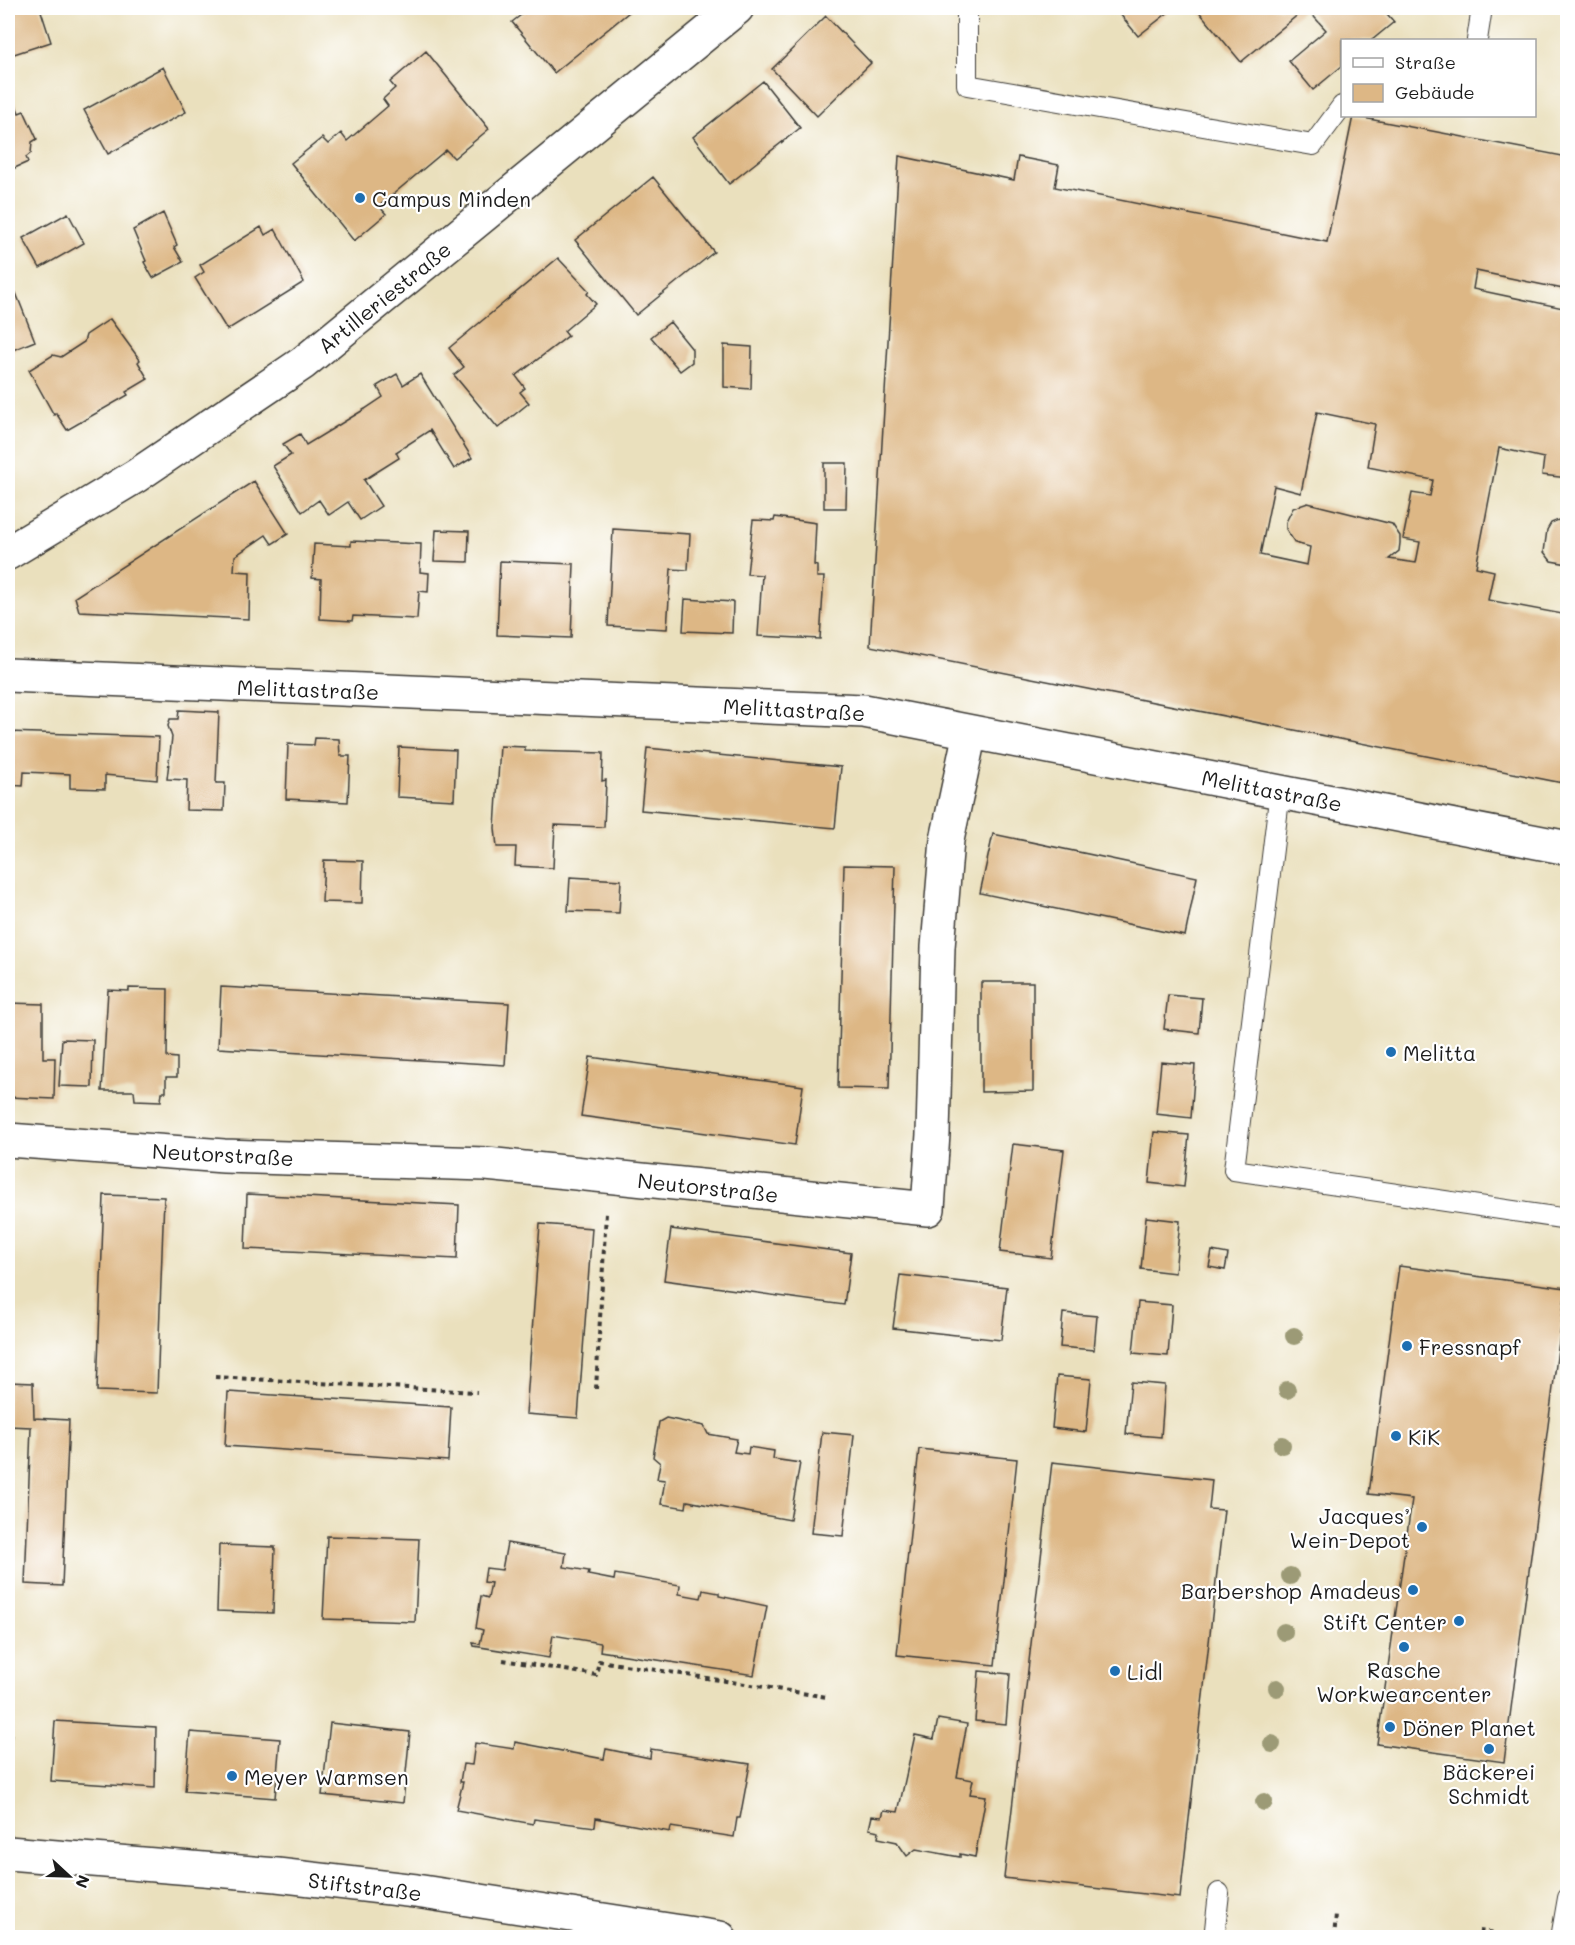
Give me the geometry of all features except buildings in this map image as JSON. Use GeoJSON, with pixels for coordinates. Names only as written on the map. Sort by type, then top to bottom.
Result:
{"type":"FeatureCollection","features":[{"type":"Feature","properties":{"kind":"street","name":"Artilleriestraße"},"geometry":{"type":"LineString","coordinates":[[8,553],[136,476],[303,363],[737,8]]}},
{"type":"Feature","properties":{"kind":"street","name":"Melittastraße"},"geometry":{"type":"LineString","coordinates":[[8,675],[864,711],[1568,848]]}},
{"type":"Feature","properties":{"kind":"street","name":"Neutorstraße"},"geometry":{"type":"LineString","coordinates":[[8,1140],[224,1156],[486,1164],[928,1209],[933,1134],[938,947],[947,840],[970,732]]}},
{"type":"Feature","properties":{"kind":"street","name":"Stiftstraße"},"geometry":{"type":"LineString","coordinates":[[8,1853],[278,1875],[416,1891],[720,1938]]}},
{"type":"Feature","properties":{"kind":"lane"},"geometry":{"type":"LineString","coordinates":[[967,8],[967,85],[1313,145],[1341,107]]}},
{"type":"Feature","properties":{"kind":"lane"},"geometry":{"type":"LineString","coordinates":[[1477,39],[1482,8]]}},
{"type":"Feature","properties":{"kind":"lane"},"geometry":{"type":"LineString","coordinates":[[1280,791],[1234,1170],[1568,1219]]}},
{"type":"Feature","properties":{"kind":"lane"},"geometry":{"type":"LineString","coordinates":[[1214,1938],[1219,1893]]}},
{"type":"Feature","properties":{"kind":"lane"},"geometry":{"type":"LineString","coordinates":[[1562,1938],[1568,1898]]}},
{"type":"Feature","properties":{"kind":"path"},"geometry":{"type":"LineString","coordinates":[[596,1389],[610,1176]]}},
{"type":"Feature","properties":{"kind":"path"},"geometry":{"type":"LineString","coordinates":[[215,1377],[477,1392]]}},
{"type":"Feature","properties":{"kind":"path"},"geometry":{"type":"LineString","coordinates":[[503,1660],[596,1674],[599,1661],[827,1697]]}},
{"type":"Feature","properties":{"kind":"path"},"geometry":{"type":"LineString","coordinates":[[1334,1938],[1336,1914]]}},
{"type":"Feature","properties":{"kind":"path"},"geometry":{"type":"LineString","coordinates":[[1479,1931],[1496,1933]]}},
{"type":"Feature","properties":{"kind":"path"},"geometry":{"type":"LineString","coordinates":[[389,1938],[391,1932]]}},
{"type":"Feature","properties":{"kind":"place","name":"Campus Minden"},"geometry":{"type":"Point","coordinates":[360,198]}},
{"type":"Feature","properties":{"kind":"place","name":"Melitta"},"geometry":{"type":"Point","coordinates":[1391,1052]}},
{"type":"Feature","properties":{"kind":"place","name":"Fressnapf"},"geometry":{"type":"Point","coordinates":[1407,1346]}},
{"type":"Feature","properties":{"kind":"place","name":"KiK"},"geometry":{"type":"Point","coordinates":[1396,1436]}},
{"type":"Feature","properties":{"kind":"place","name":"Jacques’ Wein-Depot"},"geometry":{"type":"Point","coordinates":[1422,1527]}},
{"type":"Feature","properties":{"kind":"place","name":"Barbershop Amadeus"},"geometry":{"type":"Point","coordinates":[1413,1590]}},
{"type":"Feature","properties":{"kind":"place","name":"Stift Center"},"geometry":{"type":"Point","coordinates":[1459,1621]}},
{"type":"Feature","properties":{"kind":"place","name":"Rasche Workwearcenter"},"geometry":{"type":"Point","coordinates":[1404,1647]}},
{"type":"Feature","properties":{"kind":"place","name":"Lidl"},"geometry":{"type":"Point","coordinates":[1115,1671]}},
{"type":"Feature","properties":{"kind":"place","name":"Döner Planet"},"geometry":{"type":"Point","coordinates":[1390,1727]}},
{"type":"Feature","properties":{"kind":"place","name":"Bäckerei Schmidt"},"geometry":{"type":"Point","coordinates":[1489,1749]}},
{"type":"Feature","properties":{"kind":"place","name":"Meyer Warmsen"},"geometry":{"type":"Point","coordinates":[232,1776]}}]}
